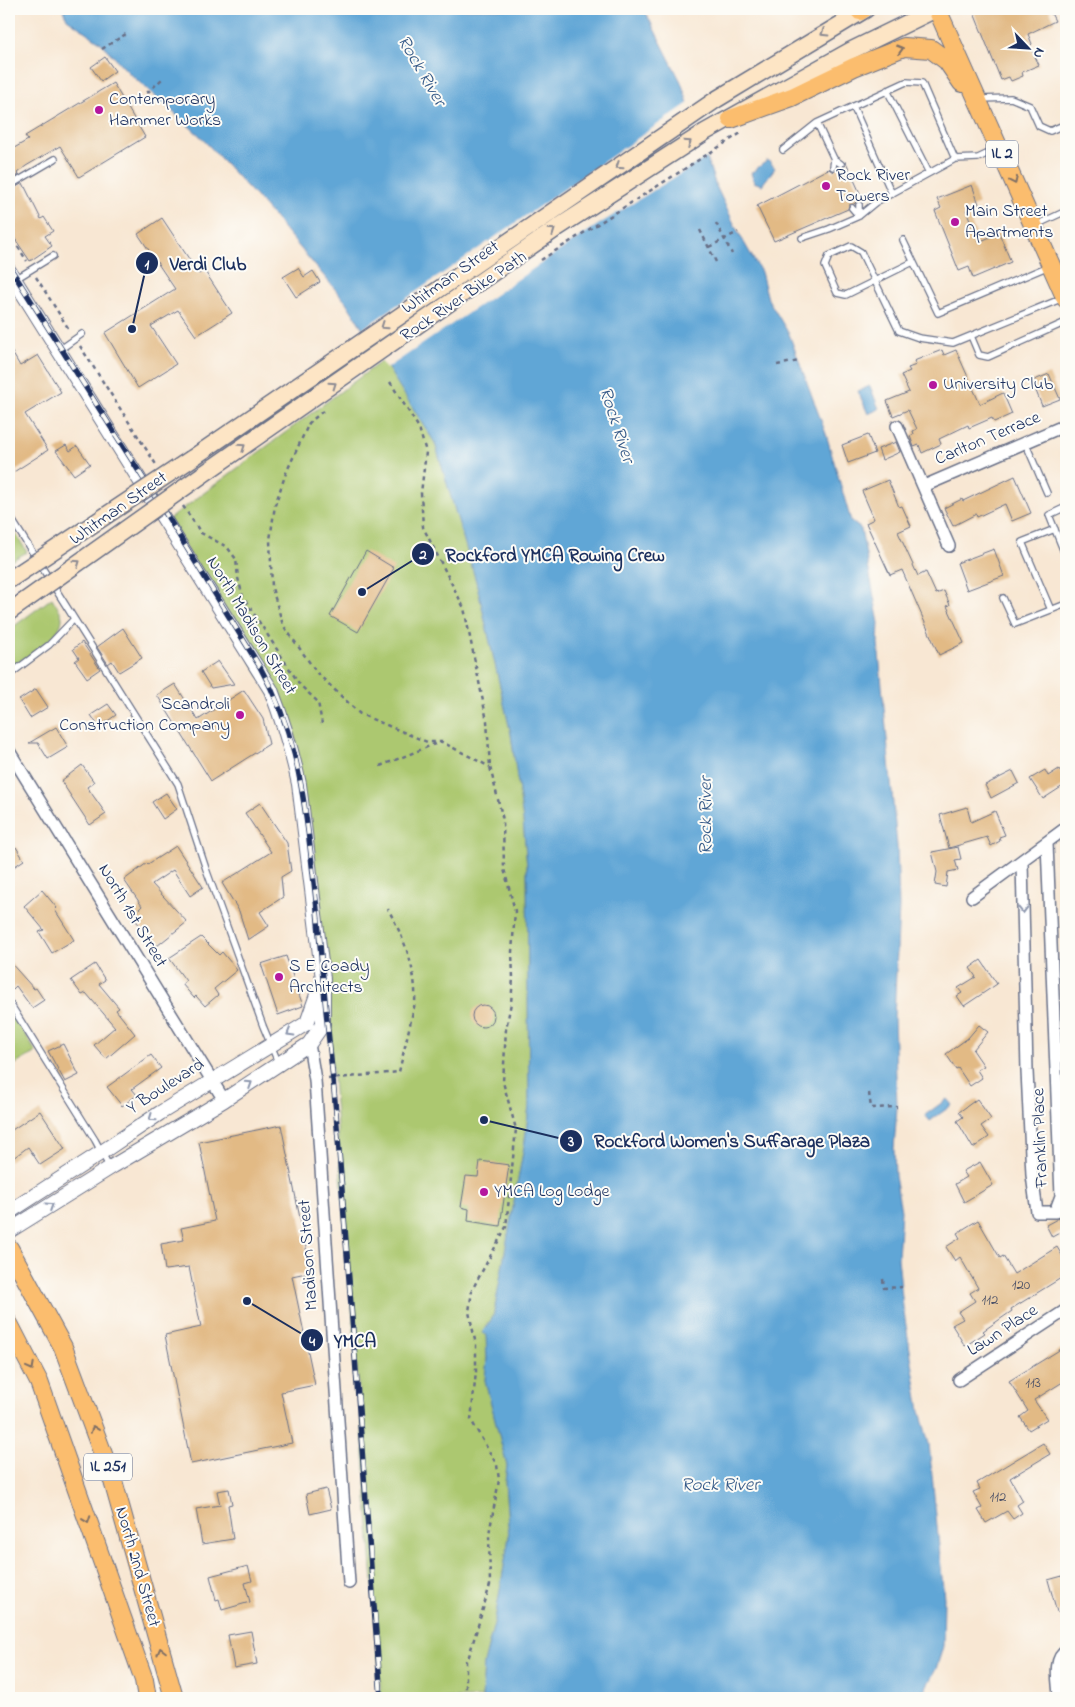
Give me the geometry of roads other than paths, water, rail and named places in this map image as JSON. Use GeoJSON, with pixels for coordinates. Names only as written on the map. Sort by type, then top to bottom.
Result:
{"type":"FeatureCollection","features":[{"type":"Feature","properties":{"kind":"main road","name":"IL 2"},"geometry":{"type":"LineString","coordinates":[[937,9],[1066,298]]}},
{"type":"Feature","properties":{"kind":"main road","name":"Whitman Street"},"geometry":{"type":"LineString","coordinates":[[9,612],[557,228],[705,132],[850,52],[937,9]]}},
{"type":"Feature","properties":{"kind":"main road","name":"Whitman Street"},"geometry":{"type":"LineString","coordinates":[[9,580],[191,459],[717,99],[863,10]]}},
{"type":"Feature","properties":{"kind":"main road"},"geometry":{"type":"LineString","coordinates":[[731,119],[792,97],[854,67],[904,47],[931,49],[947,61],[981,106]]}},
{"type":"Feature","properties":{"kind":"main road","name":"North 2nd Street"},"geometry":{"type":"LineString","coordinates":[[9,1248],[63,1347],[110,1472],[174,1698]]}},
{"type":"Feature","properties":{"kind":"main road","name":"North 2nd Street"},"geometry":{"type":"LineString","coordinates":[[9,1324],[39,1382],[144,1680],[147,1698]]}},
{"type":"Feature","properties":{"kind":"street","name":"North Madison Street"},"geometry":{"type":"LineString","coordinates":[[11,276],[258,668],[274,698],[283,721],[293,752],[299,784],[323,979],[322,1024],[309,1044]]}},
{"type":"Feature","properties":{"kind":"street","name":"Carlton Terrace"},"geometry":{"type":"LineString","coordinates":[[924,486],[1066,425]]}},
{"type":"Feature","properties":{"kind":"street"},"geometry":{"type":"LineString","coordinates":[[897,426],[949,546]]}},
{"type":"Feature","properties":{"kind":"street","name":"North 1st Street"},"geometry":{"type":"LineString","coordinates":[[9,751],[224,1100]]}},
{"type":"Feature","properties":{"kind":"street"},"geometry":{"type":"LineString","coordinates":[[972,897],[1066,828]]}},
{"type":"Feature","properties":{"kind":"street","name":"Franklin Place"},"geometry":{"type":"LineString","coordinates":[[1022,862],[1032,1175],[1037,1212],[1055,1212],[1061,1196],[1046,843]]}},
{"type":"Feature","properties":{"kind":"street","name":"Y Boulevard"},"geometry":{"type":"LineString","coordinates":[[9,1212],[212,1080],[307,1023],[323,979]]}},
{"type":"Feature","properties":{"kind":"street"},"geometry":{"type":"LineString","coordinates":[[9,1231],[224,1100],[309,1044]]}},
{"type":"Feature","properties":{"kind":"street","name":"Madison Street"},"geometry":{"type":"LineString","coordinates":[[309,1044],[314,1080],[349,1583]]}},
{"type":"Feature","properties":{"kind":"street","name":"Lawn Place"},"geometry":{"type":"LineString","coordinates":[[959,1380],[1066,1310]]}},
{"type":"Feature","properties":{"kind":"street"},"geometry":{"type":"LineString","coordinates":[[1059,1698],[1058,1662],[1061,1654],[1066,1651]]}},
{"type":"Feature","properties":{"kind":"lane"},"geometry":{"type":"LineString","coordinates":[[783,150],[817,123],[906,82],[922,83],[955,159]]}},
{"type":"Feature","properties":{"kind":"lane"},"geometry":{"type":"LineString","coordinates":[[887,90],[929,173]]}},
{"type":"Feature","properties":{"kind":"lane"},"geometry":{"type":"LineString","coordinates":[[981,106],[1011,98],[1030,106],[1039,126],[1050,131],[1066,124]]}},
{"type":"Feature","properties":{"kind":"lane"},"geometry":{"type":"LineString","coordinates":[[853,106],[892,194]]}},
{"type":"Feature","properties":{"kind":"lane"},"geometry":{"type":"LineString","coordinates":[[817,123],[834,159],[841,164]]}},
{"type":"Feature","properties":{"kind":"lane"},"geometry":{"type":"LineString","coordinates":[[802,238],[829,230],[859,216],[876,202],[955,159],[978,158],[999,148]]}},
{"type":"Feature","properties":{"kind":"lane"},"geometry":{"type":"LineString","coordinates":[[9,186],[55,159]]}},
{"type":"Feature","properties":{"kind":"lane"},"geometry":{"type":"LineString","coordinates":[[833,167],[834,159]]}},
{"type":"Feature","properties":{"kind":"lane"},"geometry":{"type":"LineString","coordinates":[[859,204],[859,216]]}},
{"type":"Feature","properties":{"kind":"lane"},"geometry":{"type":"LineString","coordinates":[[852,208],[859,216]]}},
{"type":"Feature","properties":{"kind":"lane"},"geometry":{"type":"LineString","coordinates":[[1034,226],[1066,211]]}},
{"type":"Feature","properties":{"kind":"lane"},"geometry":{"type":"LineString","coordinates":[[903,240],[938,313],[1051,265]]}},
{"type":"Feature","properties":{"kind":"lane"},"geometry":{"type":"LineString","coordinates":[[913,262],[876,281],[846,295],[837,293],[825,266],[829,256],[851,246],[861,252],[876,281],[898,331],[919,338],[953,343],[1066,298]]}},
{"type":"Feature","properties":{"kind":"lane"},"geometry":{"type":"LineString","coordinates":[[11,276],[31,269],[52,256]]}},
{"type":"Feature","properties":{"kind":"lane"},"geometry":{"type":"LineString","coordinates":[[972,336],[979,355],[988,357],[1066,322]]}},
{"type":"Feature","properties":{"kind":"lane"},"geometry":{"type":"LineString","coordinates":[[58,351],[82,334]]}},
{"type":"Feature","properties":{"kind":"lane"},"geometry":{"type":"LineString","coordinates":[[1026,442],[1047,493]]}},
{"type":"Feature","properties":{"kind":"lane"},"geometry":{"type":"LineString","coordinates":[[1066,508],[1049,515],[1066,557]]}},
{"type":"Feature","properties":{"kind":"lane"},"geometry":{"type":"LineString","coordinates":[[9,515],[178,784],[206,870],[279,1064]]}},
{"type":"Feature","properties":{"kind":"lane"},"geometry":{"type":"LineString","coordinates":[[1050,610],[1022,542],[1055,529]]}},
{"type":"Feature","properties":{"kind":"lane"},"geometry":{"type":"LineString","coordinates":[[1003,598],[1015,624],[1066,604]]}},
{"type":"Feature","properties":{"kind":"lane"},"geometry":{"type":"LineString","coordinates":[[9,675],[49,646],[74,620]]}},
{"type":"Feature","properties":{"kind":"lane"},"geometry":{"type":"LineString","coordinates":[[9,1002],[110,1168]]}},
{"type":"Feature","properties":{"kind":"lane"},"geometry":{"type":"LineString","coordinates":[[1055,1212],[1066,1205]]}},
{"type":"Feature","properties":{"kind":"water","name":"Rock River"},"geometry":{"type":"Polygon","coordinates":[[[63,9],[644,9],[681,82],[716,186],[738,232],[761,272],[768,299],[789,334],[826,434],[851,521],[861,529],[879,623],[878,643],[897,846],[899,906],[894,1017],[897,1107],[894,1149],[895,1176],[901,1211],[898,1258],[903,1307],[920,1411],[929,1444],[944,1598],[943,1647],[936,1669],[920,1698],[482,1698],[484,1663],[495,1620],[509,1537],[505,1482],[507,1466],[485,1380],[487,1358],[486,1335],[482,1333],[494,1313],[525,1141],[529,1106],[527,866],[523,820],[511,734],[476,581],[435,443],[346,302],[262,203],[199,135],[129,73],[100,42],[67,19],[63,9]]]}},
{"type":"Feature","properties":{"kind":"water"},"geometry":{"type":"Polygon","coordinates":[[[768,160],[775,168],[762,185],[754,182],[751,173],[768,160]]]}},
{"type":"Feature","properties":{"kind":"water"},"geometry":{"type":"Polygon","coordinates":[[[870,386],[879,409],[868,414],[858,391],[870,386]]]}},
{"type":"Feature","properties":{"kind":"water"},"geometry":{"type":"Polygon","coordinates":[[[947,1099],[952,1105],[930,1121],[925,1115],[947,1099]]]}},
{"type":"Feature","properties":{"kind":"railway"},"geometry":{"type":"LineString","coordinates":[[9,266],[260,667],[281,711],[294,754],[303,799],[317,907],[334,1095],[381,1698]]}},
{"type":"Feature","properties":{"kind":"place","name":"Contemporary Hammer Works"},"geometry":{"type":"Point","coordinates":[99,110]}},
{"type":"Feature","properties":{"kind":"place","name":"Rock River Towers"},"geometry":{"type":"Point","coordinates":[826,186]}},
{"type":"Feature","properties":{"kind":"place","name":"Main Street Apartments"},"geometry":{"type":"Point","coordinates":[955,222]}},
{"type":"Feature","properties":{"kind":"place","name":"Verdi Club"},"geometry":{"type":"Point","coordinates":[132,329]}},
{"type":"Feature","properties":{"kind":"place","name":"University Club"},"geometry":{"type":"Point","coordinates":[933,385]}},
{"type":"Feature","properties":{"kind":"place","name":"Rockford YMCA Rowing Crew"},"geometry":{"type":"Point","coordinates":[362,592]}},
{"type":"Feature","properties":{"kind":"place","name":"Scandroli Construction Company"},"geometry":{"type":"Point","coordinates":[240,715]}},
{"type":"Feature","properties":{"kind":"place","name":"S E Coady Architects"},"geometry":{"type":"Point","coordinates":[279,977]}},
{"type":"Feature","properties":{"kind":"place","name":"Rockford Women's Suffarage Plaza"},"geometry":{"type":"Point","coordinates":[484,1120]}},
{"type":"Feature","properties":{"kind":"place","name":"YMCA Log Lodge"},"geometry":{"type":"Point","coordinates":[484,1192]}},
{"type":"Feature","properties":{"kind":"place","name":"YMCA"},"geometry":{"type":"Point","coordinates":[247,1301]}}]}
